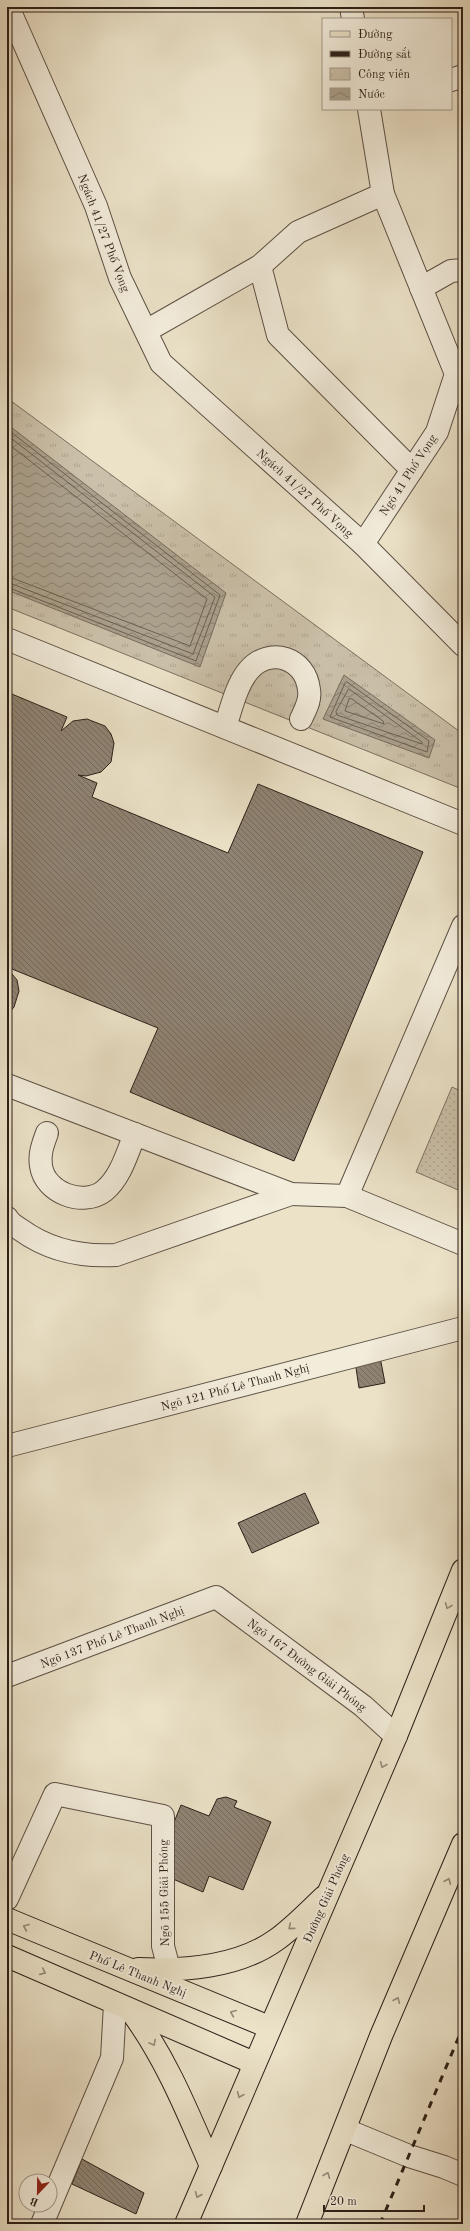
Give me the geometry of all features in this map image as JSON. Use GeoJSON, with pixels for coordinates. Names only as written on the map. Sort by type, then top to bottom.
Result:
{"type":"FeatureCollection","features":[{"type":"Feature","properties":{"kind":"main road","name":"Đường Giải Phóng"},"geometry":{"type":"LineString","coordinates":[[186,2224],[269,2027],[330,1891],[396,1736],[463,1570]]}},
{"type":"Feature","properties":{"kind":"main road"},"geometry":{"type":"LineString","coordinates":[[307,2224],[346,2130],[382,2036],[463,1844]]}},
{"type":"Feature","properties":{"kind":"main road"},"geometry":{"type":"LineString","coordinates":[[126,1969],[168,1969],[216,1964],[256,1951],[275,1940],[330,1891]]}},
{"type":"Feature","properties":{"kind":"main road","name":"Phố Lê Thanh Nghị"},"geometry":{"type":"LineString","coordinates":[[7,1919],[269,2027]]}},
{"type":"Feature","properties":{"kind":"main road"},"geometry":{"type":"LineString","coordinates":[[7,1956],[254,2064]]}},
{"type":"Feature","properties":{"kind":"main road"},"geometry":{"type":"LineString","coordinates":[[123,2008],[147,2033],[187,2109],[210,2166]]}},
{"type":"Feature","properties":{"kind":"lane","name":"Ngách 41/27 Phố Vọng"},"geometry":{"type":"LineString","coordinates":[[8,7],[96,206],[120,278],[161,363],[363,544]]}},
{"type":"Feature","properties":{"kind":"lane"},"geometry":{"type":"LineString","coordinates":[[351,7],[353,18]]}},
{"type":"Feature","properties":{"kind":"lane"},"geometry":{"type":"LineString","coordinates":[[452,80],[463,76]]}},
{"type":"Feature","properties":{"kind":"lane","name":"Ngõ 41 Phố Vọng"},"geometry":{"type":"LineString","coordinates":[[363,544],[437,432],[456,374],[384,194],[371,110]]}},
{"type":"Feature","properties":{"kind":"lane"},"geometry":{"type":"LineString","coordinates":[[146,331],[260,266],[298,232],[384,194]]}},
{"type":"Feature","properties":{"kind":"lane"},"geometry":{"type":"LineString","coordinates":[[260,266],[278,335],[412,470]]}},
{"type":"Feature","properties":{"kind":"lane"},"geometry":{"type":"LineString","coordinates":[[422,288],[451,271],[463,270]]}},
{"type":"Feature","properties":{"kind":"lane"},"geometry":{"type":"LineString","coordinates":[[363,544],[463,645]]}},
{"type":"Feature","properties":{"kind":"lane"},"geometry":{"type":"LineString","coordinates":[[7,639],[463,824]]}},
{"type":"Feature","properties":{"kind":"lane"},"geometry":{"type":"LineString","coordinates":[[225,728],[244,676],[261,660],[271,657],[280,656],[289,659],[297,665],[305,675],[310,690],[309,698],[301,719]]}},
{"type":"Feature","properties":{"kind":"lane"},"geometry":{"type":"LineString","coordinates":[[347,1196],[463,926]]}},
{"type":"Feature","properties":{"kind":"lane"},"geometry":{"type":"LineString","coordinates":[[9,1091],[135,1134],[291,1194],[347,1196],[463,1244]]}},
{"type":"Feature","properties":{"kind":"lane"},"geometry":{"type":"LineString","coordinates":[[47,1133],[40,1150],[41,1167],[48,1184],[68,1195],[84,1198],[104,1191],[116,1178],[135,1134]]}},
{"type":"Feature","properties":{"kind":"lane"},"geometry":{"type":"LineString","coordinates":[[7,1218],[31,1238],[60,1250],[90,1256],[116,1255],[291,1194]]}},
{"type":"Feature","properties":{"kind":"lane","name":"Ngõ 121 Phố Lê Thanh Nghị"},"geometry":{"type":"LineString","coordinates":[[7,1446],[463,1328]]}},
{"type":"Feature","properties":{"kind":"lane","name":"Ngõ 167 Đường Giải Phóng"},"geometry":{"type":"LineString","coordinates":[[216,1597],[363,1706],[396,1736]]}},
{"type":"Feature","properties":{"kind":"lane","name":"Ngõ 137 Phố Lê Thanh Nghị"},"geometry":{"type":"LineString","coordinates":[[7,1676],[216,1597]]}},
{"type":"Feature","properties":{"kind":"lane","name":"Ngõ 155 Giải Phóng"},"geometry":{"type":"LineString","coordinates":[[7,1899],[56,1794],[163,1816],[164,1946],[168,1969]]}},
{"type":"Feature","properties":{"kind":"lane"},"geometry":{"type":"LineString","coordinates":[[42,2224],[112,2058],[123,2008]]}},
{"type":"Feature","properties":{"kind":"lane"},"geometry":{"type":"LineString","coordinates":[[346,2130],[409,2156],[444,2167],[463,2175]]}},
{"type":"Feature","properties":{"kind":"green space"},"geometry":{"type":"Polygon","coordinates":[[[7,398],[463,734],[463,787],[457,787],[7,607],[7,398]]]}},
{"type":"Feature","properties":{"kind":"green space"},"geometry":{"type":"Polygon","coordinates":[[[452,1087],[463,1092],[463,1192],[416,1172],[452,1087]]]}},
{"type":"Feature","properties":{"kind":"water"},"geometry":{"type":"Polygon","coordinates":[[[7,424],[226,593],[200,667],[7,590],[7,424]]]}},
{"type":"Feature","properties":{"kind":"water"},"geometry":{"type":"Polygon","coordinates":[[[344,675],[435,740],[429,758],[323,719],[344,675]]]}},
{"type":"Feature","properties":{"kind":"building"},"geometry":{"type":"Polygon","coordinates":[[[7,692],[67,717],[61,731],[73,721],[87,719],[105,726],[111,734],[114,743],[111,762],[101,772],[86,776],[78,775],[97,783],[92,797],[228,853],[258,784],[423,852],[294,1161],[130,1092],[158,1028],[7,967],[7,692]]]}},
{"type":"Feature","properties":{"kind":"building"},"geometry":{"type":"Polygon","coordinates":[[[7,968],[17,980],[19,991],[14,1007],[7,1015],[7,968]]]}},
{"type":"Feature","properties":{"kind":"building"},"geometry":{"type":"Polygon","coordinates":[[[380,1357],[385,1383],[359,1388],[355,1361],[380,1357]]]}},
{"type":"Feature","properties":{"kind":"building"},"geometry":{"type":"Polygon","coordinates":[[[305,1493],[319,1523],[252,1553],[238,1523],[305,1493]]]}},
{"type":"Feature","properties":{"kind":"building"},"geometry":{"type":"Polygon","coordinates":[[[226,1797],[237,1801],[234,1807],[271,1822],[243,1890],[209,1876],[203,1892],[166,1876],[166,1842],[181,1805],[209,1816],[217,1799],[226,1797]]]}},
{"type":"Feature","properties":{"kind":"building"},"geometry":{"type":"Polygon","coordinates":[[[82,2159],[144,2193],[136,2214],[72,2184],[82,2159]]]}},
{"type":"Feature","properties":{"kind":"railway"},"geometry":{"type":"LineString","coordinates":[[380,2224],[463,2027]]}}]}
